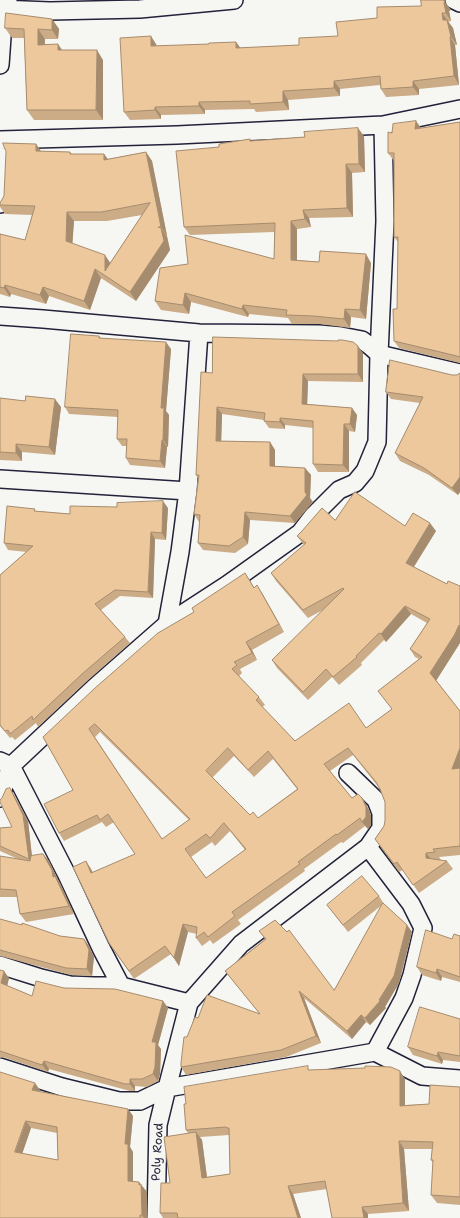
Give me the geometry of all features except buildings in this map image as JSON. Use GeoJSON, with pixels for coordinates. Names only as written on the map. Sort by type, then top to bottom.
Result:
{"type":"FeatureCollection","features":[{"type":"Feature","properties":{"kind":"street"},"geometry":{"type":"LineString","coordinates":[[0,65],[4,6],[189,3],[234,0]]}},
{"type":"Feature","properties":{"kind":"street"},"geometry":{"type":"LineString","coordinates":[[454,0],[460,3]]}},
{"type":"Feature","properties":{"kind":"street"},"geometry":{"type":"LineString","coordinates":[[0,140],[177,136],[383,125],[460,109]]}},
{"type":"Feature","properties":{"kind":"street"},"geometry":{"type":"LineString","coordinates":[[0,798],[6,764],[167,624],[300,533],[312,516],[338,490],[355,483],[366,471],[377,442],[378,354],[385,221],[383,125]]}},
{"type":"Feature","properties":{"kind":"street"},"geometry":{"type":"LineString","coordinates":[[0,155],[2,161],[0,204]]}},
{"type":"Feature","properties":{"kind":"street"},"geometry":{"type":"LineString","coordinates":[[0,316],[199,333],[319,334],[341,336],[362,340],[378,354],[460,373]]}},
{"type":"Feature","properties":{"kind":"street"},"geometry":{"type":"LineString","coordinates":[[167,624],[180,552],[188,492],[199,333]]}},
{"type":"Feature","properties":{"kind":"street"},"geometry":{"type":"LineString","coordinates":[[0,479],[188,492]]}},
{"type":"Feature","properties":{"kind":"street"},"geometry":{"type":"LineString","coordinates":[[6,764],[66,873],[101,948],[121,986]]}},
{"type":"Feature","properties":{"kind":"street"},"geometry":{"type":"LineString","coordinates":[[0,965],[41,978],[70,985],[121,986],[189,1003],[241,944],[368,847],[381,828],[381,814],[376,800],[348,773]]}},
{"type":"Feature","properties":{"kind":"street"},"geometry":{"type":"LineString","coordinates":[[368,847],[411,904],[423,928],[412,975],[404,998],[375,1052]]}},
{"type":"Feature","properties":{"kind":"street","name":"Poly Road"},"geometry":{"type":"LineString","coordinates":[[156,1218],[158,1125],[189,1003]]}},
{"type":"Feature","properties":{"kind":"street"},"geometry":{"type":"LineString","coordinates":[[0,1067],[62,1087],[118,1101],[140,1101],[167,1088],[375,1052],[422,1076],[460,1079]]}}]}
